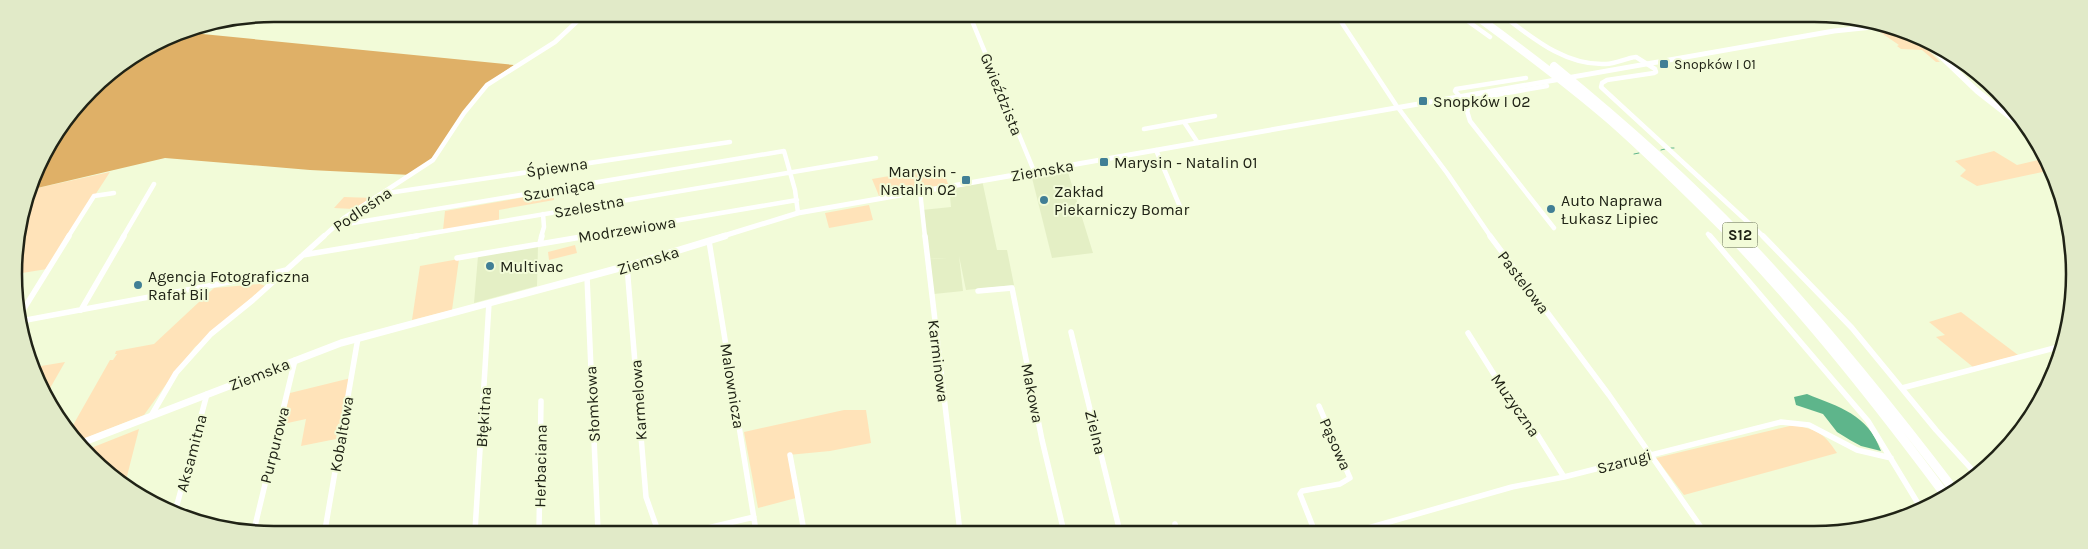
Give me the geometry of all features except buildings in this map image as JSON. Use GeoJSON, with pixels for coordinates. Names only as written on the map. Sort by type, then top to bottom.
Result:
{"type":"FeatureCollection","features":[{"type":"Feature","properties":{"kind":"highway","name":"S12"},"geometry":{"type":"LineString","coordinates":[[1484,22],[1542,64],[1597,110],[1660,166],[1710,216],[1775,284],[1826,342],[1876,402],[1943,491]]}},
{"type":"Feature","properties":{"kind":"highway","name":"S12"},"geometry":{"type":"LineString","coordinates":[[1493,22],[1596,100],[1717,211],[1780,276],[1834,337],[1887,401],[1951,486]]}},
{"type":"Feature","properties":{"kind":"main road"},"geometry":{"type":"LineString","coordinates":[[1941,57],[1977,91],[2009,116]]}},
{"type":"Feature","properties":{"kind":"street","name":"Podleśna"},"geometry":{"type":"LineString","coordinates":[[151,416],[166,387],[199,346],[335,226],[354,211],[385,193],[433,160],[464,113],[487,86],[555,42],[577,22]]}},
{"type":"Feature","properties":{"kind":"street","name":"Gwieździsta"},"geometry":{"type":"LineString","coordinates":[[972,22],[1034,171]]}},
{"type":"Feature","properties":{"kind":"street","name":"Pastelowa"},"geometry":{"type":"LineString","coordinates":[[1341,22],[1399,108],[1500,250],[1608,395],[1700,526]]}},
{"type":"Feature","properties":{"kind":"street"},"geometry":{"type":"LineString","coordinates":[[1468,22],[1490,37]]}},
{"type":"Feature","properties":{"kind":"street"},"geometry":{"type":"LineString","coordinates":[[1511,22],[1543,45],[1564,56],[1600,64],[1636,57],[1648,63],[1656,72],[1607,80],[1602,83],[1601,87],[1751,224],[1852,328],[1972,470]]}},
{"type":"Feature","properties":{"kind":"street","name":"Ziemska"},"geometry":{"type":"LineString","coordinates":[[85,441],[295,360],[358,338],[627,266],[798,213],[1460,97],[1548,84],[1648,63],[1862,27]]}},
{"type":"Feature","properties":{"kind":"street"},"geometry":{"type":"LineString","coordinates":[[1526,78],[1456,89],[1455,91],[1470,104],[1476,104],[1479,99],[1484,97],[1548,84]]}},
{"type":"Feature","properties":{"kind":"street"},"geometry":{"type":"LineString","coordinates":[[1470,104],[1467,111],[1470,120],[1554,228]]}},
{"type":"Feature","properties":{"kind":"street"},"geometry":{"type":"LineString","coordinates":[[1144,129],[1215,116]]}},
{"type":"Feature","properties":{"kind":"street"},"geometry":{"type":"LineString","coordinates":[[1184,122],[1198,143]]}},
{"type":"Feature","properties":{"kind":"street","name":"Śpiewna"},"geometry":{"type":"LineString","coordinates":[[385,193],[730,142]]}},
{"type":"Feature","properties":{"kind":"street"},"geometry":{"type":"LineString","coordinates":[[1156,150],[1181,209]]}},
{"type":"Feature","properties":{"kind":"street","name":"Szumiąca"},"geometry":{"type":"LineString","coordinates":[[335,226],[784,151],[789,173]]}},
{"type":"Feature","properties":{"kind":"street","name":"Szelestna"},"geometry":{"type":"LineString","coordinates":[[302,255],[876,158]]}},
{"type":"Feature","properties":{"kind":"street"},"geometry":{"type":"LineString","coordinates":[[789,173],[797,200],[798,213]]}},
{"type":"Feature","properties":{"kind":"street"},"geometry":{"type":"LineString","coordinates":[[81,310],[154,184]]}},
{"type":"Feature","properties":{"kind":"street","name":"Karminowa"},"geometry":{"type":"LineString","coordinates":[[920,191],[959,526]]}},
{"type":"Feature","properties":{"kind":"street"},"geometry":{"type":"LineString","coordinates":[[25,307],[94,196],[114,193]]}},
{"type":"Feature","properties":{"kind":"street","name":"Modrzewiowa"},"geometry":{"type":"LineString","coordinates":[[457,258],[797,200]]}},
{"type":"Feature","properties":{"kind":"street"},"geometry":{"type":"LineString","coordinates":[[540,243],[544,227],[543,214]]}},
{"type":"Feature","properties":{"kind":"street"},"geometry":{"type":"LineString","coordinates":[[1708,234],[1868,421],[1918,504]]}},
{"type":"Feature","properties":{"kind":"street","name":"Malownicza"},"geometry":{"type":"LineString","coordinates":[[709,241],[755,526]]}},
{"type":"Feature","properties":{"kind":"street","name":"Karmelowa"},"geometry":{"type":"LineString","coordinates":[[627,266],[646,498],[656,526]]}},
{"type":"Feature","properties":{"kind":"street"},"geometry":{"type":"LineString","coordinates":[[26,319],[286,270]]}},
{"type":"Feature","properties":{"kind":"street"},"geometry":{"type":"LineString","coordinates":[[267,275],[277,279]]}},
{"type":"Feature","properties":{"kind":"street","name":"Słomkowa"},"geometry":{"type":"LineString","coordinates":[[587,277],[598,526]]}},
{"type":"Feature","properties":{"kind":"street","name":"Makowa"},"geometry":{"type":"LineString","coordinates":[[978,291],[1012,288],[1042,440],[1063,526]]}},
{"type":"Feature","properties":{"kind":"street","name":"Błękitna"},"geometry":{"type":"LineString","coordinates":[[475,526],[489,303]]}},
{"type":"Feature","properties":{"kind":"street","name":"Zielna"},"geometry":{"type":"LineString","coordinates":[[1071,332],[1119,526]]}},
{"type":"Feature","properties":{"kind":"street","name":"Muzyczna"},"geometry":{"type":"LineString","coordinates":[[1468,333],[1517,411],[1536,434],[1564,477]]}},
{"type":"Feature","properties":{"kind":"street","name":"Kobaltowa"},"geometry":{"type":"LineString","coordinates":[[326,526],[358,338]]}},
{"type":"Feature","properties":{"kind":"street"},"geometry":{"type":"LineString","coordinates":[[1902,388],[2055,348]]}},
{"type":"Feature","properties":{"kind":"street","name":"Purpurowa"},"geometry":{"type":"LineString","coordinates":[[255,526],[295,360]]}},
{"type":"Feature","properties":{"kind":"street","name":"Aksamitna"},"geometry":{"type":"LineString","coordinates":[[177,506],[207,394]]}},
{"type":"Feature","properties":{"kind":"street","name":"Herbaciana"},"geometry":{"type":"LineString","coordinates":[[539,526],[541,401]]}},
{"type":"Feature","properties":{"kind":"street","name":"Pąsowa"},"geometry":{"type":"LineString","coordinates":[[1312,526],[1300,494],[1302,491],[1344,483],[1350,478],[1319,406]]}},
{"type":"Feature","properties":{"kind":"street","name":"Szarugi"},"geometry":{"type":"LineString","coordinates":[[1376,526],[1512,488],[1564,477],[1772,424],[1789,422],[1809,425],[1858,450],[1891,458]]}},
{"type":"Feature","properties":{"kind":"street"},"geometry":{"type":"LineString","coordinates":[[790,455],[803,526]]}},
{"type":"Feature","properties":{"kind":"street"},"geometry":{"type":"LineString","coordinates":[[716,526],[754,517]]}},
{"type":"Feature","properties":{"kind":"shaded area"},"geometry":{"type":"Polygon","coordinates":[[[1878,31],[1925,48],[1940,62],[1936,62],[1922,50],[1901,49],[1897,46],[1899,45],[1878,31]]]}},
{"type":"Feature","properties":{"kind":"shaded area"},"geometry":{"type":"Polygon","coordinates":[[[200,34],[514,65],[479,92],[445,143],[430,160],[411,175],[310,170],[165,158],[38,188],[56,148],[96,96],[148,56],[200,34]]]}},
{"type":"Feature","properties":{"kind":"shaded area"},"geometry":{"type":"Polygon","coordinates":[[[1994,151],[2017,165],[2038,160],[2044,172],[1977,186],[1960,176],[1966,170],[1955,161],[1994,151]]]}},
{"type":"Feature","properties":{"kind":"shaded area"},"geometry":{"type":"Polygon","coordinates":[[[942,167],[948,184],[879,196],[872,179],[942,167]]]}},
{"type":"Feature","properties":{"kind":"shaded area"},"geometry":{"type":"Polygon","coordinates":[[[1067,169],[1093,253],[1052,258],[1031,174],[1067,169]]]}},
{"type":"Feature","properties":{"kind":"shaded area"},"geometry":{"type":"Polygon","coordinates":[[[110,172],[47,269],[22,273],[27,225],[38,188],[110,172]]]}},
{"type":"Feature","properties":{"kind":"shaded area"},"geometry":{"type":"Polygon","coordinates":[[[982,180],[997,250],[1007,250],[1014,285],[966,290],[959,256],[963,291],[934,294],[930,259],[947,258],[927,259],[922,210],[951,207],[949,186],[982,180]]]}},
{"type":"Feature","properties":{"kind":"shaded area"},"geometry":{"type":"Polygon","coordinates":[[[554,192],[554,200],[499,210],[499,220],[443,230],[445,211],[554,192]]]}},
{"type":"Feature","properties":{"kind":"shaded area"},"geometry":{"type":"Polygon","coordinates":[[[344,197],[374,198],[353,209],[334,208],[344,197]]]}},
{"type":"Feature","properties":{"kind":"shaded area"},"geometry":{"type":"Polygon","coordinates":[[[869,205],[873,220],[829,228],[825,213],[869,205]]]}},
{"type":"Feature","properties":{"kind":"shaded area"},"geometry":{"type":"Polygon","coordinates":[[[575,245],[577,253],[549,260],[548,252],[575,245]]]}},
{"type":"Feature","properties":{"kind":"shaded area"},"geometry":{"type":"Polygon","coordinates":[[[538,246],[537,286],[474,303],[478,256],[538,246]]]}},
{"type":"Feature","properties":{"kind":"shaded area"},"geometry":{"type":"Polygon","coordinates":[[[459,259],[452,310],[412,320],[420,266],[459,259]]]}},
{"type":"Feature","properties":{"kind":"shaded area"},"geometry":{"type":"Polygon","coordinates":[[[260,284],[265,286],[195,347],[144,415],[83,439],[73,425],[110,360],[113,360],[117,354],[115,354],[116,351],[154,344],[214,288],[260,284]]]}},
{"type":"Feature","properties":{"kind":"shaded area"},"geometry":{"type":"Polygon","coordinates":[[[1961,312],[2018,355],[1973,367],[1936,337],[1945,335],[1929,322],[1961,312]]]}},
{"type":"Feature","properties":{"kind":"shaded area"},"geometry":{"type":"Polygon","coordinates":[[[65,362],[50,389],[40,366],[65,362]]]}},
{"type":"Feature","properties":{"kind":"shaded area"},"geometry":{"type":"Polygon","coordinates":[[[351,378],[342,423],[338,424],[336,439],[301,446],[306,419],[283,424],[290,393],[351,378]]]}},
{"type":"Feature","properties":{"kind":"shaded area"},"geometry":{"type":"Polygon","coordinates":[[[1807,394],[1841,408],[1860,420],[1875,438],[1881,451],[1861,446],[1837,432],[1823,414],[1796,405],[1794,397],[1807,394]]]}},
{"type":"Feature","properties":{"kind":"shaded area"},"geometry":{"type":"Polygon","coordinates":[[[844,410],[866,410],[871,443],[830,451],[788,455],[796,498],[758,508],[744,432],[844,410]]]}},
{"type":"Feature","properties":{"kind":"shaded area"},"geometry":{"type":"Polygon","coordinates":[[[1794,425],[1820,433],[1837,453],[1684,495],[1656,458],[1794,425]]]}},
{"type":"Feature","properties":{"kind":"shaded area"},"geometry":{"type":"Polygon","coordinates":[[[139,429],[126,478],[91,448],[139,429]]]}},
{"type":"Feature","properties":{"kind":"waterway"},"geometry":{"type":"LineString","coordinates":[[1661,150],[1665,149]]}},
{"type":"Feature","properties":{"kind":"waterway"},"geometry":{"type":"LineString","coordinates":[[1634,154],[1639,153]]}},
{"type":"Feature","properties":{"kind":"place","name":"Snopków I 01"},"geometry":{"type":"Point","coordinates":[1664,64]}},
{"type":"Feature","properties":{"kind":"place","name":"Snopków I 02"},"geometry":{"type":"Point","coordinates":[1423,101]}},
{"type":"Feature","properties":{"kind":"place","name":"Marysin - Natalin 01"},"geometry":{"type":"Point","coordinates":[1104,162]}},
{"type":"Feature","properties":{"kind":"place","name":"Marysin - Natalin 02"},"geometry":{"type":"Point","coordinates":[966,180]}},
{"type":"Feature","properties":{"kind":"place","name":"Zakład Piekarniczy Bomar"},"geometry":{"type":"Point","coordinates":[1044,200]}},
{"type":"Feature","properties":{"kind":"place","name":"Auto Naprawa Łukasz Lipiec"},"geometry":{"type":"Point","coordinates":[1551,209]}},
{"type":"Feature","properties":{"kind":"place","name":"Multivac"},"geometry":{"type":"Point","coordinates":[490,266]}},
{"type":"Feature","properties":{"kind":"place","name":"Agencja Fotograficzna Rafał Bil"},"geometry":{"type":"Point","coordinates":[138,285]}}]}
